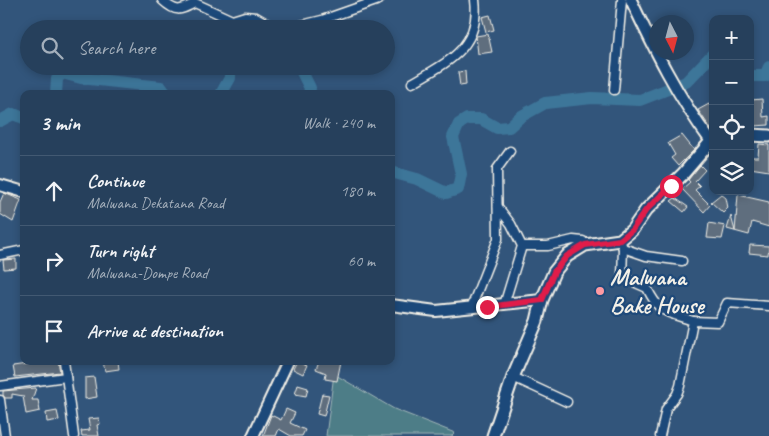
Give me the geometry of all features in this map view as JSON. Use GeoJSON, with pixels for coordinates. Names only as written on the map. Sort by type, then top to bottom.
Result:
{"type":"FeatureCollection","features":[{"type":"Feature","properties":{"kind":"main road"},"geometry":{"type":"LineString","coordinates":[[754,135],[769,136]]}},
{"type":"Feature","properties":{"kind":"main road"},"geometry":{"type":"LineString","coordinates":[[494,436],[513,377],[537,321],[542,300],[554,272],[567,256],[585,245],[621,244],[646,210],[683,174],[709,144]]}},
{"type":"Feature","properties":{"kind":"street"},"geometry":{"type":"LineString","coordinates":[[162,0],[177,10],[186,9],[195,3],[232,20],[245,16],[256,17],[261,20]]}},
{"type":"Feature","properties":{"kind":"street"},"geometry":{"type":"LineString","coordinates":[[322,20],[379,0]]}},
{"type":"Feature","properties":{"kind":"street"},"geometry":{"type":"LineString","coordinates":[[412,83],[439,68],[461,50],[474,32],[477,18],[475,0]]}},
{"type":"Feature","properties":{"kind":"street"},"geometry":{"type":"LineString","coordinates":[[614,90],[622,0]]}},
{"type":"Feature","properties":{"kind":"street"},"geometry":{"type":"LineString","coordinates":[[630,0],[656,54],[690,112],[709,136]]}},
{"type":"Feature","properties":{"kind":"street"},"geometry":{"type":"LineString","coordinates":[[471,308],[498,238],[497,169],[510,151]]}},
{"type":"Feature","properties":{"kind":"street"},"geometry":{"type":"LineString","coordinates":[[0,185],[20,191]]}},
{"type":"Feature","properties":{"kind":"street"},"geometry":{"type":"LineString","coordinates":[[498,207],[511,224],[522,246],[504,305]]}},
{"type":"Feature","properties":{"kind":"street"},"geometry":{"type":"LineString","coordinates":[[522,246],[548,246],[573,240],[583,241],[585,245]]}},
{"type":"Feature","properties":{"kind":"street"},"geometry":{"type":"LineString","coordinates":[[682,261],[646,256],[621,244],[622,277],[647,288],[655,305],[661,310],[693,321],[718,322],[727,304],[769,305]]}},
{"type":"Feature","properties":{"kind":"street"},"geometry":{"type":"LineString","coordinates":[[0,255],[20,251]]}},
{"type":"Feature","properties":{"kind":"street"},"geometry":{"type":"LineString","coordinates":[[395,306],[436,311],[542,300]]}},
{"type":"Feature","properties":{"kind":"street"},"geometry":{"type":"LineString","coordinates":[[660,436],[666,409],[677,394],[693,321]]}},
{"type":"Feature","properties":{"kind":"street"},"geometry":{"type":"LineString","coordinates":[[64,365],[74,436]]}},
{"type":"Feature","properties":{"kind":"street"},"geometry":{"type":"LineString","coordinates":[[253,436],[286,365]]}},
{"type":"Feature","properties":{"kind":"street"},"geometry":{"type":"LineString","coordinates":[[0,386],[66,377]]}},
{"type":"Feature","properties":{"kind":"street"},"geometry":{"type":"LineString","coordinates":[[513,377],[567,402]]}},
{"type":"Feature","properties":{"kind":"street"},"geometry":{"type":"LineString","coordinates":[[0,400],[5,436]]}},
{"type":"Feature","properties":{"kind":"green space"},"geometry":{"type":"Polygon","coordinates":[[[334,374],[394,409],[455,433],[452,436],[326,436],[334,374]]]}},
{"type":"Feature","properties":{"kind":"building"},"geometry":{"type":"Polygon","coordinates":[[[490,15],[494,30],[486,32],[482,17],[490,15]]]}},
{"type":"Feature","properties":{"kind":"building"},"geometry":{"type":"Polygon","coordinates":[[[488,34],[492,52],[478,54],[476,36],[488,34]]]}},
{"type":"Feature","properties":{"kind":"building"},"geometry":{"type":"Polygon","coordinates":[[[465,71],[466,85],[460,86],[458,72],[465,71]]]}},
{"type":"Feature","properties":{"kind":"building"},"geometry":{"type":"Polygon","coordinates":[[[762,99],[763,117],[769,116],[769,125],[754,126],[754,100],[762,99]]]}},
{"type":"Feature","properties":{"kind":"building"},"geometry":{"type":"Polygon","coordinates":[[[709,104],[709,126],[698,110],[709,104]]]}},
{"type":"Feature","properties":{"kind":"building"},"geometry":{"type":"Polygon","coordinates":[[[682,135],[694,150],[678,166],[671,158],[675,155],[668,143],[682,135]]]}},
{"type":"Feature","properties":{"kind":"building"},"geometry":{"type":"Polygon","coordinates":[[[759,144],[769,145],[769,171],[754,169],[754,157],[758,157],[759,144]]]}},
{"type":"Feature","properties":{"kind":"building"},"geometry":{"type":"Polygon","coordinates":[[[700,165],[705,170],[695,181],[700,186],[695,190],[710,205],[704,212],[682,189],[690,182],[688,180],[700,165]]]}},
{"type":"Feature","properties":{"kind":"building"},"geometry":{"type":"Polygon","coordinates":[[[4,193],[20,200],[13,222],[0,214],[0,202],[4,193]]]}},
{"type":"Feature","properties":{"kind":"building"},"geometry":{"type":"Polygon","coordinates":[[[722,195],[726,198],[728,208],[723,213],[711,202],[722,195]]]}},
{"type":"Feature","properties":{"kind":"building"},"geometry":{"type":"Polygon","coordinates":[[[738,195],[769,202],[769,227],[752,222],[749,235],[727,229],[731,216],[735,231],[738,195]]]}},
{"type":"Feature","properties":{"kind":"building"},"geometry":{"type":"Polygon","coordinates":[[[675,198],[688,207],[684,212],[671,201],[675,198]]]}},
{"type":"Feature","properties":{"kind":"building"},"geometry":{"type":"Polygon","coordinates":[[[709,223],[725,226],[722,239],[707,238],[709,223]]]}},
{"type":"Feature","properties":{"kind":"building"},"geometry":{"type":"Polygon","coordinates":[[[750,245],[769,246],[768,255],[749,253],[750,245]]]}},
{"type":"Feature","properties":{"kind":"building"},"geometry":{"type":"Polygon","coordinates":[[[16,259],[16,268],[4,269],[3,260],[16,259]]]}},
{"type":"Feature","properties":{"kind":"building"},"geometry":{"type":"Polygon","coordinates":[[[59,365],[60,372],[15,377],[13,366],[59,365]]]}},
{"type":"Feature","properties":{"kind":"building"},"geometry":{"type":"Polygon","coordinates":[[[104,365],[118,365],[119,369],[105,371],[104,365]]]}},
{"type":"Feature","properties":{"kind":"building"},"geometry":{"type":"Polygon","coordinates":[[[295,365],[307,365],[303,374],[293,369],[295,365]]]}},
{"type":"Feature","properties":{"kind":"building"},"geometry":{"type":"Polygon","coordinates":[[[318,365],[340,365],[337,381],[325,379],[326,373],[316,369],[318,365]]]}},
{"type":"Feature","properties":{"kind":"building"},"geometry":{"type":"Polygon","coordinates":[[[94,377],[97,397],[85,399],[85,378],[94,377]]]}},
{"type":"Feature","properties":{"kind":"building"},"geometry":{"type":"Polygon","coordinates":[[[298,385],[308,388],[306,396],[295,394],[298,385]]]}},
{"type":"Feature","properties":{"kind":"building"},"geometry":{"type":"Polygon","coordinates":[[[36,388],[32,400],[38,400],[40,411],[26,414],[23,396],[12,394],[12,398],[5,398],[3,395],[3,391],[36,388]]]}},
{"type":"Feature","properties":{"kind":"building"},"geometry":{"type":"Polygon","coordinates":[[[322,394],[329,395],[324,416],[317,414],[322,394]]]}},
{"type":"Feature","properties":{"kind":"building"},"geometry":{"type":"Polygon","coordinates":[[[286,409],[295,413],[290,423],[305,430],[302,436],[291,436],[279,429],[276,436],[263,436],[271,415],[281,420],[286,409]]]}},
{"type":"Feature","properties":{"kind":"building"},"geometry":{"type":"Polygon","coordinates":[[[57,411],[59,420],[47,422],[46,413],[57,411]]]}},
{"type":"Feature","properties":{"kind":"building"},"geometry":{"type":"Polygon","coordinates":[[[99,418],[100,424],[97,425],[99,436],[82,436],[81,431],[90,430],[88,419],[99,418]]]}},
{"type":"Feature","properties":{"kind":"waterway"},"geometry":{"type":"LineString","coordinates":[[395,173],[417,179],[446,193],[458,189],[461,174],[453,137],[459,124],[467,119],[481,119],[497,128],[509,127],[520,117],[545,103],[592,98],[640,100],[686,82],[709,58]]}},
{"type":"Feature","properties":{"kind":"waterway"},"geometry":{"type":"LineString","coordinates":[[754,76],[765,76],[769,67]]}},
{"type":"Feature","properties":{"kind":"waterway"},"geometry":{"type":"LineString","coordinates":[[56,90],[57,79],[60,75]]}},
{"type":"Feature","properties":{"kind":"waterway"},"geometry":{"type":"LineString","coordinates":[[70,75],[161,87],[163,90]]}},
{"type":"Feature","properties":{"kind":"waterway"},"geometry":{"type":"LineString","coordinates":[[223,90],[230,75]]}},
{"type":"Feature","properties":{"kind":"waterway"},"geometry":{"type":"LineString","coordinates":[[304,75],[310,90]]}},
{"type":"Feature","properties":{"kind":"waterway"},"geometry":{"type":"LineString","coordinates":[[0,121],[13,114],[20,117]]}},
{"type":"Feature","properties":{"kind":"place","name":"Malwana Bake House"},"geometry":{"type":"Point","coordinates":[600,291]}},
{"type":"Feature","properties":{"kind":"route"},"geometry":{"type":"LineString","coordinates":[[487,307],[542,300],[554,272],[567,256],[585,245],[620,240],[632,230],[646,210],[671,186]]}}]}
